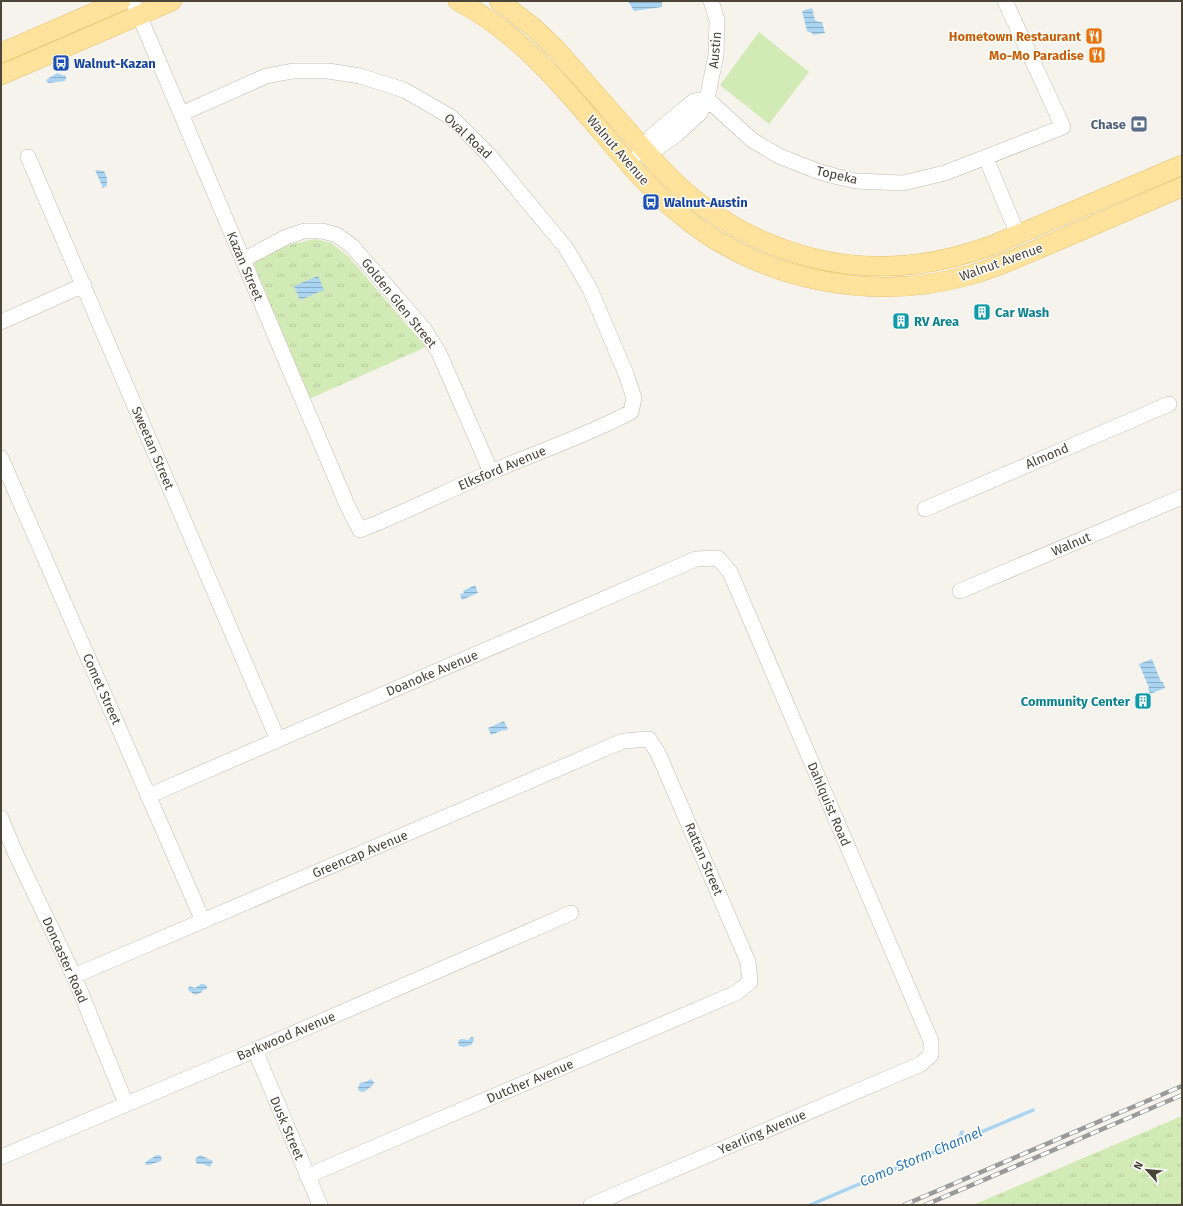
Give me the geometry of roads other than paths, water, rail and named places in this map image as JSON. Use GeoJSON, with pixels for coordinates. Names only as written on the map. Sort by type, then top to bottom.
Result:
{"type":"FeatureCollection","features":[{"type":"Feature","properties":{"kind":"main road"},"geometry":{"type":"LineString","coordinates":[[1,52],[121,1]]}},
{"type":"Feature","properties":{"kind":"main road"},"geometry":{"type":"LineString","coordinates":[[1,75],[135,8],[172,1]]}},
{"type":"Feature","properties":{"kind":"main road","name":"Walnut Avenue"},"geometry":{"type":"LineString","coordinates":[[458,1],[491,20],[539,61],[629,163],[656,192],[682,216],[730,248],[764,264],[797,275],[828,282],[866,286],[890,286],[932,283],[973,274],[1014,259],[1182,187]]}},
{"type":"Feature","properties":{"kind":"main road"},"geometry":{"type":"LineString","coordinates":[[491,20],[502,3]]}},
{"type":"Feature","properties":{"kind":"main road","name":"Walnut Avenue"},"geometry":{"type":"LineString","coordinates":[[502,3],[533,27],[558,50],[644,150],[678,186],[695,201],[728,223],[750,235],[777,247],[815,258],[838,263],[889,266],[945,260],[969,254],[1018,235],[1182,165]]}},
{"type":"Feature","properties":{"kind":"street","name":"Austin"},"geometry":{"type":"LineString","coordinates":[[707,99],[716,55],[717,20],[711,1]]}},
{"type":"Feature","properties":{"kind":"street","name":"Topeka"},"geometry":{"type":"LineString","coordinates":[[707,99],[752,140],[779,156],[817,171],[856,181],[903,183],[945,173],[1063,128],[1005,1]]}},
{"type":"Feature","properties":{"kind":"street","name":"Kazan Street"},"geometry":{"type":"LineString","coordinates":[[135,8],[348,507],[360,530]]}},
{"type":"Feature","properties":{"kind":"street","name":"Oval Road"},"geometry":{"type":"LineString","coordinates":[[181,114],[266,76],[293,72],[328,71],[360,76],[404,90],[451,117],[489,155],[566,248],[590,289],[626,374],[634,398]]}},
{"type":"Feature","properties":{"kind":"street"},"geometry":{"type":"LineString","coordinates":[[629,163],[644,150],[652,136],[678,114],[694,101],[707,99]]}},
{"type":"Feature","properties":{"kind":"street","name":"Sweetan Street"},"geometry":{"type":"LineString","coordinates":[[28,157],[278,740]]}},
{"type":"Feature","properties":{"kind":"street"},"geometry":{"type":"LineString","coordinates":[[986,158],[1018,235]]}},
{"type":"Feature","properties":{"kind":"street","name":"Golden Glen Street"},"geometry":{"type":"LineString","coordinates":[[243,260],[286,237],[304,231],[322,231],[337,235],[352,246],[424,329],[440,352],[491,472]]}},
{"type":"Feature","properties":{"kind":"street"},"geometry":{"type":"LineString","coordinates":[[1,322],[84,285]]}},
{"type":"Feature","properties":{"kind":"street","name":"Elksford Avenue"},"geometry":{"type":"LineString","coordinates":[[360,530],[386,520],[491,472],[608,425],[631,412],[634,398]]}},
{"type":"Feature","properties":{"kind":"street","name":"Almond"},"geometry":{"type":"LineString","coordinates":[[925,509],[1169,404]]}},
{"type":"Feature","properties":{"kind":"street","name":"Comet Street"},"geometry":{"type":"LineString","coordinates":[[1,458],[202,921]]}},
{"type":"Feature","properties":{"kind":"street","name":"Walnut"},"geometry":{"type":"LineString","coordinates":[[960,591],[1182,497]]}},
{"type":"Feature","properties":{"kind":"street","name":"Doanoke Avenue"},"geometry":{"type":"LineString","coordinates":[[148,796],[696,559],[718,558]]}},
{"type":"Feature","properties":{"kind":"street","name":"Dahlquist Road"},"geometry":{"type":"LineString","coordinates":[[718,558],[730,572],[931,1041],[931,1055]]}},
{"type":"Feature","properties":{"kind":"street","name":"Greencap Avenue"},"geometry":{"type":"LineString","coordinates":[[74,976],[624,741],[648,739]]}},
{"type":"Feature","properties":{"kind":"street","name":"Rattan Street"},"geometry":{"type":"LineString","coordinates":[[648,739],[658,753],[748,962],[750,982]]}},
{"type":"Feature","properties":{"kind":"street","name":"Doncaster Road"},"geometry":{"type":"LineString","coordinates":[[1,818],[8,853],[74,976],[126,1104]]}},
{"type":"Feature","properties":{"kind":"street","name":"Barkwood Avenue"},"geometry":{"type":"LineString","coordinates":[[1,1157],[571,913]]}},
{"type":"Feature","properties":{"kind":"street","name":"Dutcher Avenue"},"geometry":{"type":"LineString","coordinates":[[307,1176],[736,993],[750,982]]}},
{"type":"Feature","properties":{"kind":"street","name":"Dusk Street"},"geometry":{"type":"LineString","coordinates":[[254,1050],[320,1205]]}},
{"type":"Feature","properties":{"kind":"street","name":"Yearling Avenue"},"geometry":{"type":"LineString","coordinates":[[591,1205],[921,1064],[931,1055]]}},
{"type":"Feature","properties":{"kind":"water"},"geometry":{"type":"Polygon","coordinates":[[[628,1],[662,1],[662,7],[634,11],[628,1]]]}},
{"type":"Feature","properties":{"kind":"water"},"geometry":{"type":"Polygon","coordinates":[[[812,8],[815,20],[822,22],[825,33],[813,35],[807,31],[802,11],[812,8]]]}},
{"type":"Feature","properties":{"kind":"water"},"geometry":{"type":"Polygon","coordinates":[[[57,73],[66,76],[65,81],[47,82],[46,80],[57,73]]]}},
{"type":"Feature","properties":{"kind":"water"},"geometry":{"type":"Polygon","coordinates":[[[95,170],[104,171],[107,178],[107,186],[103,188],[95,170]]]}},
{"type":"Feature","properties":{"kind":"water"},"geometry":{"type":"Polygon","coordinates":[[[318,276],[324,290],[300,300],[294,286],[318,276]]]}},
{"type":"Feature","properties":{"kind":"water"},"geometry":{"type":"Polygon","coordinates":[[[475,585],[478,593],[462,600],[460,594],[464,593],[463,591],[475,585]]]}},
{"type":"Feature","properties":{"kind":"water"},"geometry":{"type":"Polygon","coordinates":[[[1152,659],[1165,688],[1150,694],[1139,664],[1152,659]]]}},
{"type":"Feature","properties":{"kind":"water"},"geometry":{"type":"Polygon","coordinates":[[[504,721],[508,729],[491,735],[488,728],[504,721]]]}},
{"type":"Feature","properties":{"kind":"water"},"geometry":{"type":"Polygon","coordinates":[[[201,984],[207,986],[207,989],[195,995],[188,990],[189,986],[195,988],[201,984]]]}},
{"type":"Feature","properties":{"kind":"water"},"geometry":{"type":"Polygon","coordinates":[[[473,1037],[474,1040],[471,1045],[464,1047],[459,1046],[459,1040],[468,1040],[473,1037]]]}},
{"type":"Feature","properties":{"kind":"water"},"geometry":{"type":"Polygon","coordinates":[[[371,1079],[374,1082],[373,1085],[364,1092],[359,1091],[358,1088],[360,1083],[371,1079]]]}},
{"type":"Feature","properties":{"kind":"water"},"geometry":{"type":"Polygon","coordinates":[[[157,1155],[160,1155],[162,1159],[161,1161],[146,1165],[145,1163],[147,1161],[157,1155]]]}},
{"type":"Feature","properties":{"kind":"water"},"geometry":{"type":"Polygon","coordinates":[[[200,1155],[213,1161],[210,1167],[203,1164],[197,1164],[195,1160],[200,1155]]]}},
{"type":"Feature","properties":{"kind":"waterway","name":"Como Storm Channel"},"geometry":{"type":"LineString","coordinates":[[810,1205],[1033,1110]]}},
{"type":"Feature","properties":{"kind":"waterway","name":"Como Storm Channel"},"geometry":{"type":"LineString","coordinates":[[958,1142],[962,1132]]}},
{"type":"Feature","properties":{"kind":"railway"},"geometry":{"type":"LineString","coordinates":[[904,1205],[1182,1086]]}},
{"type":"Feature","properties":{"kind":"railway"},"geometry":{"type":"LineString","coordinates":[[925,1205],[1182,1095]]}},
{"type":"Feature","properties":{"kind":"place","name":"Hometown Restaurant"},"geometry":{"type":"Point","coordinates":[1094,36]}},
{"type":"Feature","properties":{"kind":"place","name":"Mo-Mo Paradise"},"geometry":{"type":"Point","coordinates":[1097,55]}},
{"type":"Feature","properties":{"kind":"place","name":"Walnut-Kazan"},"geometry":{"type":"Point","coordinates":[61,63]}},
{"type":"Feature","properties":{"kind":"place","name":"Chase"},"geometry":{"type":"Point","coordinates":[1139,124]}},
{"type":"Feature","properties":{"kind":"place","name":"Walnut-Austin"},"geometry":{"type":"Point","coordinates":[651,202]}},
{"type":"Feature","properties":{"kind":"place","name":"Car Wash"},"geometry":{"type":"Point","coordinates":[982,312]}},
{"type":"Feature","properties":{"kind":"place","name":"RV Area"},"geometry":{"type":"Point","coordinates":[901,321]}},
{"type":"Feature","properties":{"kind":"place","name":"Community Center"},"geometry":{"type":"Point","coordinates":[1143,701]}}]}
